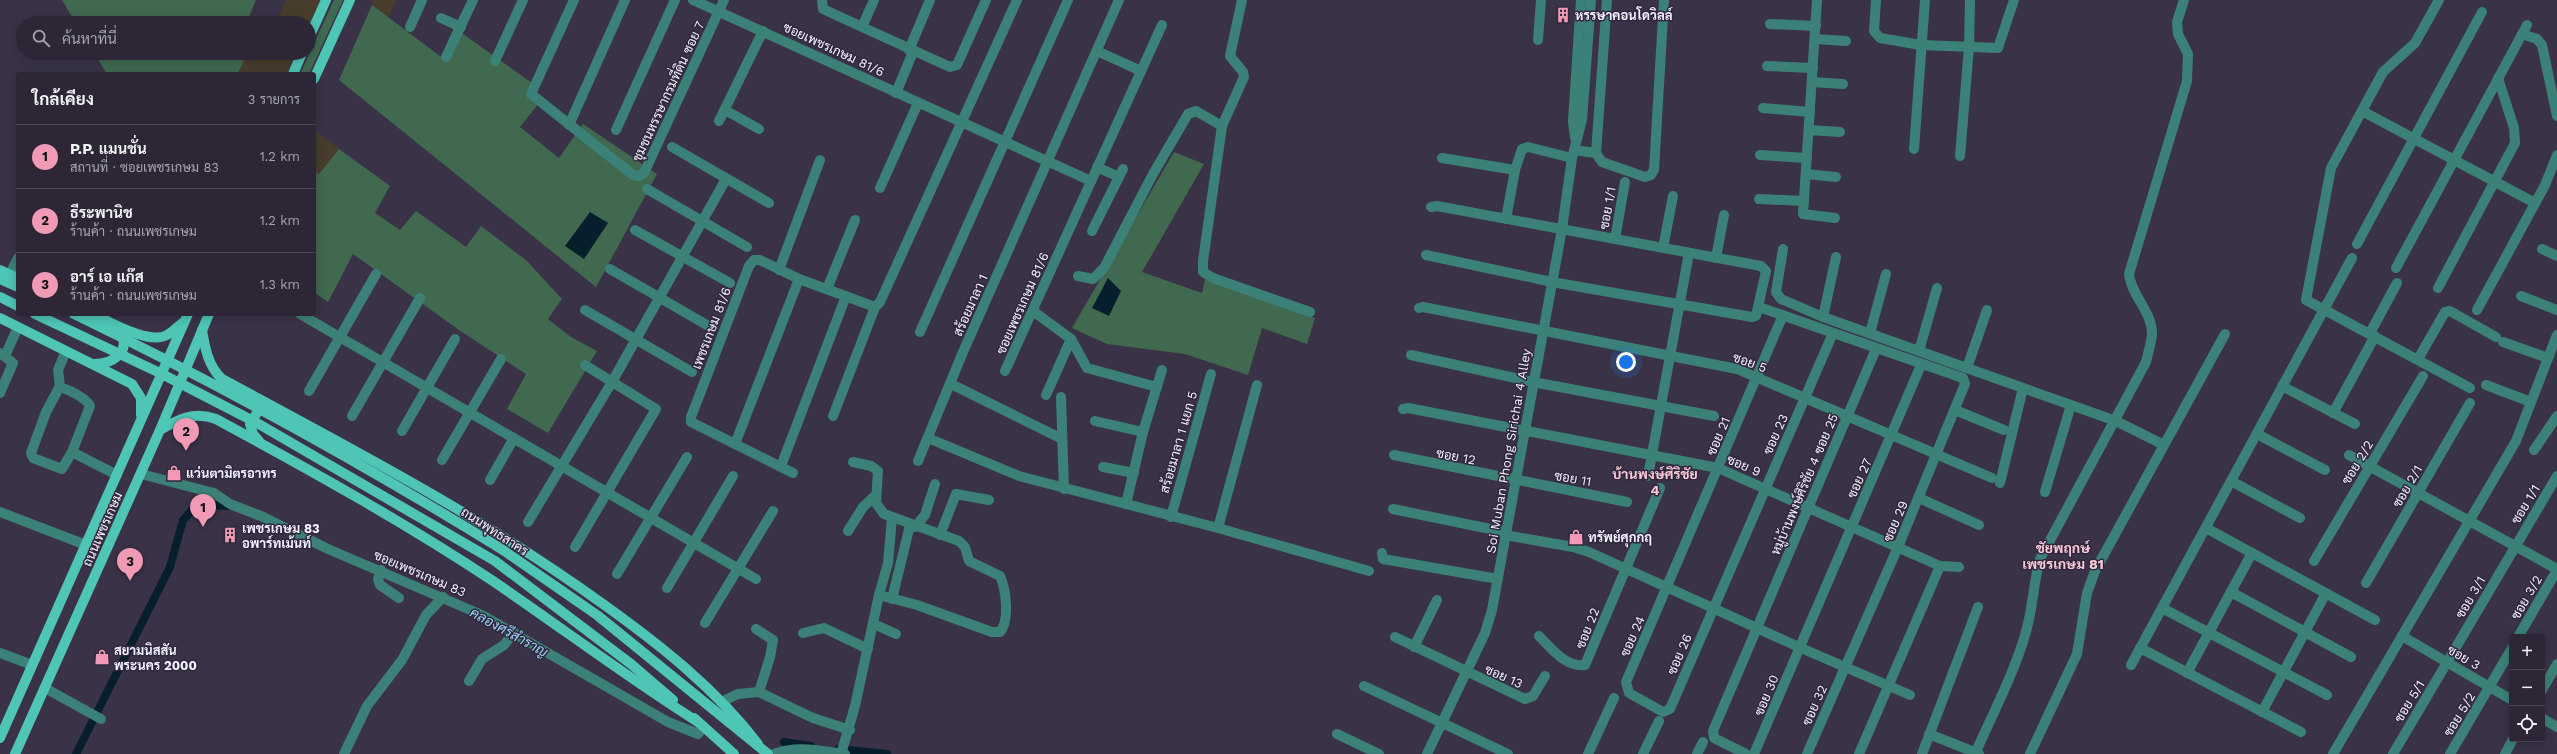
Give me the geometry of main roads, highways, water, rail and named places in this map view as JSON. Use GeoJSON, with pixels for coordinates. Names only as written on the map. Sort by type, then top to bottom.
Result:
{"type":"FeatureCollection","features":[{"type":"Feature","properties":{"kind":"main road"},"geometry":{"type":"LineString","coordinates":[[316,22],[326,0]]}},
{"type":"Feature","properties":{"kind":"main road"},"geometry":{"type":"LineString","coordinates":[[316,75],[350,0]]}},
{"type":"Feature","properties":{"kind":"main road"},"geometry":{"type":"LineString","coordinates":[[294,72],[299,60]]}},
{"type":"Feature","properties":{"kind":"main road"},"geometry":{"type":"LineString","coordinates":[[0,270],[14,276]]}},
{"type":"Feature","properties":{"kind":"main road"},"geometry":{"type":"LineString","coordinates":[[0,279],[16,286]]}},
{"type":"Feature","properties":{"kind":"main road"},"geometry":{"type":"LineString","coordinates":[[0,297],[16,305]]}},
{"type":"Feature","properties":{"kind":"main road","name":"ถนนพุทธสาคร"},"geometry":{"type":"LineString","coordinates":[[40,316],[177,382],[325,462],[495,561],[631,664],[700,727],[734,754]]}},
{"type":"Feature","properties":{"kind":"main road","name":"ถนนพุทธสาคร"},"geometry":{"type":"LineString","coordinates":[[78,316],[184,368],[417,497],[503,550],[597,615],[758,744],[768,754]]}},
{"type":"Feature","properties":{"kind":"main road"},"geometry":{"type":"LineString","coordinates":[[97,316],[154,338],[166,336],[187,317]]}},
{"type":"Feature","properties":{"kind":"main road","name":"ถนนเพชรเกษม"},"geometry":{"type":"LineString","coordinates":[[15,754],[141,474],[209,316]]}},
{"type":"Feature","properties":{"kind":"main road","name":"ถนนเพชรเกษม"},"geometry":{"type":"LineString","coordinates":[[0,738],[187,317]]}},
{"type":"Feature","properties":{"kind":"main road"},"geometry":{"type":"LineString","coordinates":[[0,318],[123,379],[138,390],[142,406],[140,422]]}},
{"type":"Feature","properties":{"kind":"main road"},"geometry":{"type":"LineString","coordinates":[[94,364],[111,362],[123,350],[124,337],[115,324]]}},
{"type":"Feature","properties":{"kind":"main road"},"geometry":{"type":"LineString","coordinates":[[202,330],[208,357],[216,373],[222,379],[422,488],[570,580],[640,630],[721,702],[758,744]]}},
{"type":"Feature","properties":{"kind":"main road"},"geometry":{"type":"LineString","coordinates":[[263,445],[251,429],[252,418],[263,409],[284,412]]}},
{"type":"Feature","properties":{"kind":"main road"},"geometry":{"type":"LineString","coordinates":[[160,430],[182,418],[195,415],[206,415],[263,445],[408,527],[493,581],[700,727]]}},
{"type":"Feature","properties":{"kind":"water"},"geometry":{"type":"Polygon","coordinates":[[[590,212],[608,223],[584,259],[565,246],[590,212]]]}},
{"type":"Feature","properties":{"kind":"water"},"geometry":{"type":"Polygon","coordinates":[[[1108,278],[1121,291],[1109,316],[1092,308],[1108,278]]]}},
{"type":"Feature","properties":{"kind":"waterway"},"geometry":{"type":"LineString","coordinates":[[76,754],[170,567],[183,520],[193,509],[201,505],[232,506]]}},
{"type":"Feature","properties":{"kind":"waterway","name":"คลองศรีสำราญ"},"geometry":{"type":"LineString","coordinates":[[784,742],[811,746]]}},
{"type":"Feature","properties":{"kind":"waterway","name":"คลองศรีสำราญ"},"geometry":{"type":"LineString","coordinates":[[838,749],[887,754]]}},
{"type":"Feature","properties":{"kind":"place","name":"หรรษาคอนโดวิลล์"},"geometry":{"type":"Point","coordinates":[1563,15]}},
{"type":"Feature","properties":{"kind":"place","name":"ธีระพานิช"},"geometry":{"type":"Point","coordinates":[186,451]}},
{"type":"Feature","properties":{"kind":"place","name":"แว่นตามิตรอาทร"},"geometry":{"type":"Point","coordinates":[174,473]}},
{"type":"Feature","properties":{"kind":"place","name":"P.P. แมนชั่น"},"geometry":{"type":"Point","coordinates":[203,527]}},
{"type":"Feature","properties":{"kind":"place","name":"เพชรเกษม 83 อพาร์ทเม้นท์"},"geometry":{"type":"Point","coordinates":[230,535]}},
{"type":"Feature","properties":{"kind":"place","name":"ทรัพย์ศุกกฤ"},"geometry":{"type":"Point","coordinates":[1576,537]}},
{"type":"Feature","properties":{"kind":"place","name":"อาร์ เอ แก๊ส"},"geometry":{"type":"Point","coordinates":[130,581]}},
{"type":"Feature","properties":{"kind":"place","name":"สยามนิสสัน พระนคร 2000"},"geometry":{"type":"Point","coordinates":[102,657]}},
{"type":"Feature","properties":{"kind":"district","name":"บ้านพงษ์ศิริชัย 4"},"geometry":{"type":"Point","coordinates":[1655,482]}},
{"type":"Feature","properties":{"kind":"district","name":"ชัยพฤกษ์ เพชรเกษม 81"},"geometry":{"type":"Point","coordinates":[2063,556]}}]}
